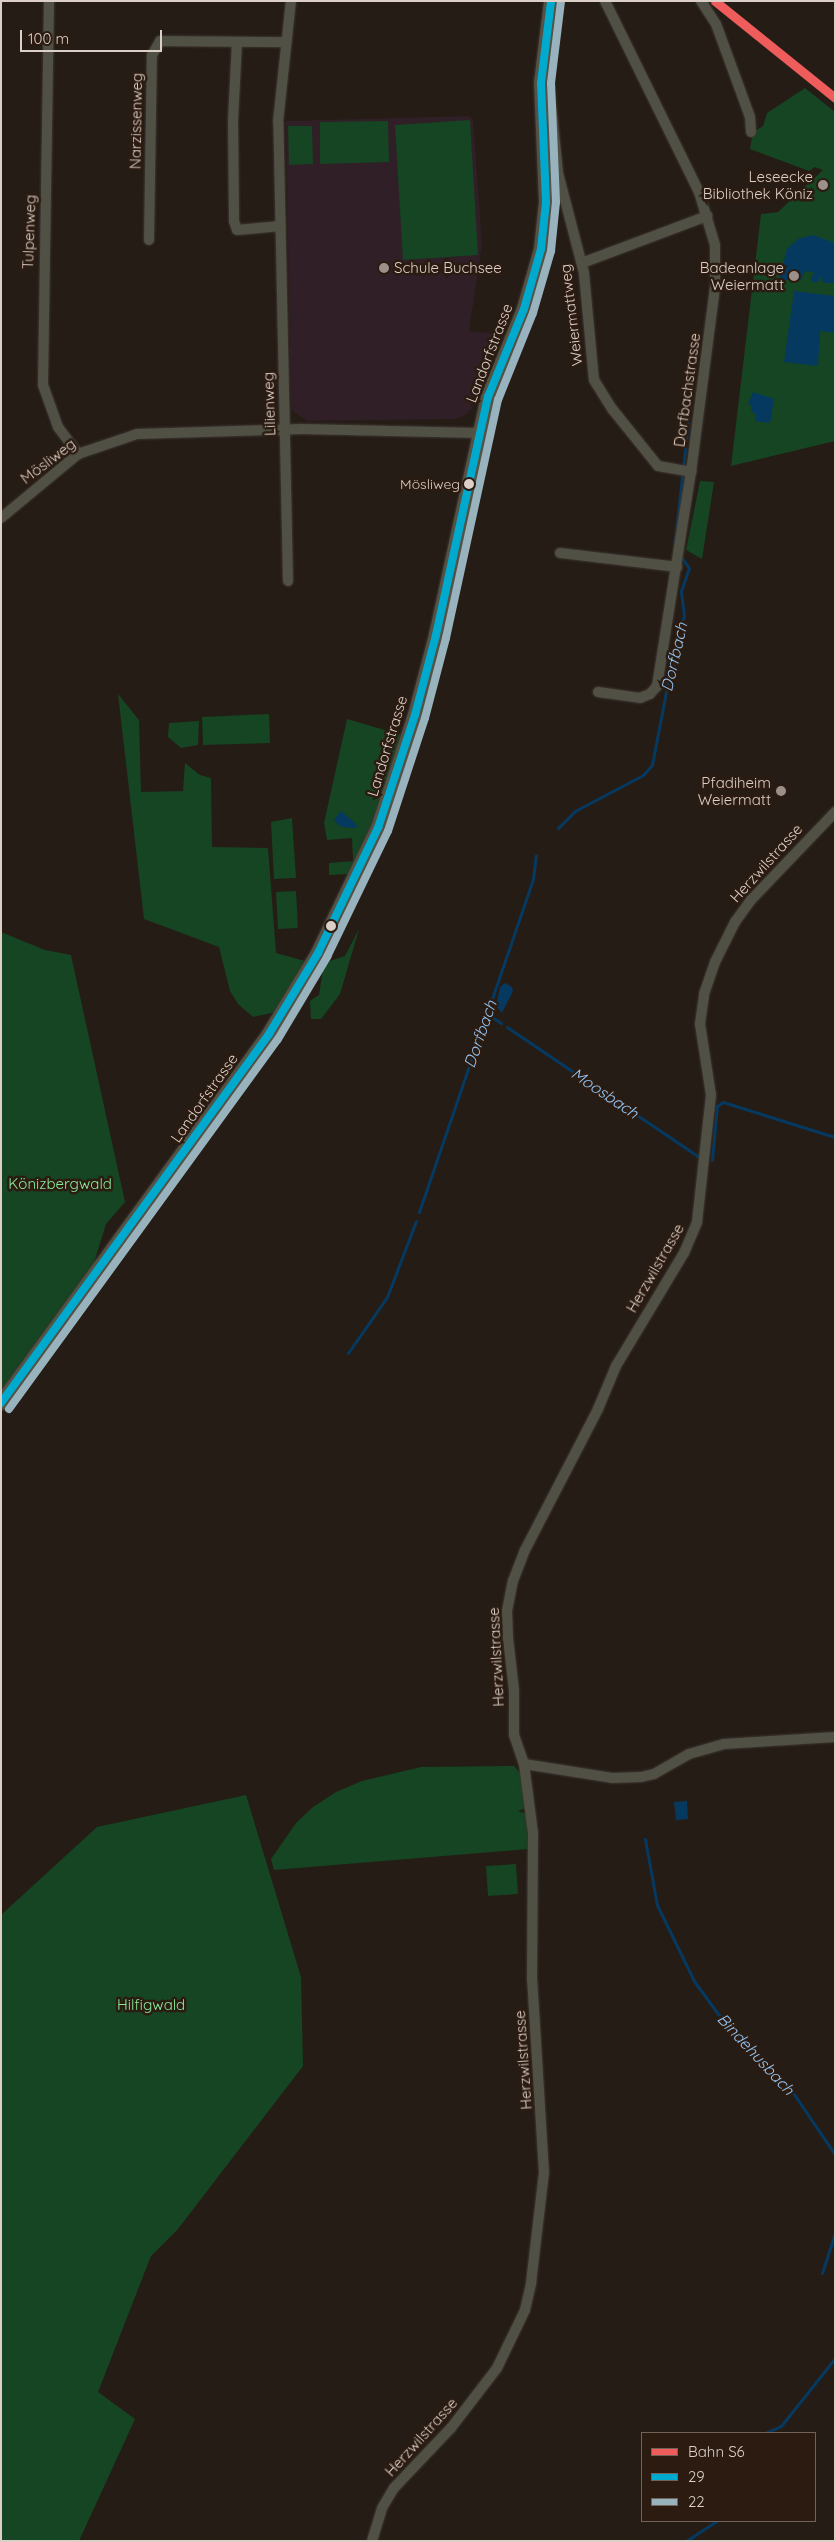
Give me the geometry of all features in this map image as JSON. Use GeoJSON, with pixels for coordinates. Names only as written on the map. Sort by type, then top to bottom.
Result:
{"type":"FeatureCollection","features":[{"type":"Feature","properties":{"kind":"street","name":"Tulpenweg"},"geometry":{"type":"LineString","coordinates":[[49,1],[43,385],[58,427],[78,454]]}},
{"type":"Feature","properties":{"kind":"street","name":"Lilienweg"},"geometry":{"type":"LineString","coordinates":[[288,581],[278,116],[291,1]]}},
{"type":"Feature","properties":{"kind":"street","name":"Landorfstrasse"},"geometry":{"type":"LineString","coordinates":[[1,1403],[269,1034],[307,974],[352,887],[392,790],[415,715],[445,593],[490,388],[524,309],[541,249],[546,202],[541,112],[544,51],[551,1]]}},
{"type":"Feature","properties":{"kind":"street","name":"Dorfbachstrasse"},"geometry":{"type":"LineString","coordinates":[[598,692],[640,698],[650,694],[656,686],[677,567],[715,288],[715,245],[699,192],[605,1]]}},
{"type":"Feature","properties":{"kind":"street"},"geometry":{"type":"LineString","coordinates":[[701,1],[716,24],[750,117],[751,132]]}},
{"type":"Feature","properties":{"kind":"street","name":"Narzissenweg"},"geometry":{"type":"LineString","coordinates":[[149,240],[152,55],[160,41],[286,42]]}},
{"type":"Feature","properties":{"kind":"street"},"geometry":{"type":"LineString","coordinates":[[237,42],[233,120],[234,221],[237,230],[281,226]]}},
{"type":"Feature","properties":{"kind":"street","name":"Weiermattweg"},"geometry":{"type":"LineString","coordinates":[[544,51],[558,173],[582,264],[594,380],[612,410],[658,466],[691,472]]}},
{"type":"Feature","properties":{"kind":"street"},"geometry":{"type":"LineString","coordinates":[[582,264],[707,216]]}},
{"type":"Feature","properties":{"kind":"street","name":"Mösliweg"},"geometry":{"type":"LineString","coordinates":[[1,518],[78,454],[122,438],[155,432],[284,431],[302,429],[479,433]]}},
{"type":"Feature","properties":{"kind":"street"},"geometry":{"type":"LineString","coordinates":[[560,553],[677,567]]}},
{"type":"Feature","properties":{"kind":"street","name":"Herzwilstrasse"},"geometry":{"type":"LineString","coordinates":[[372,2541],[382,2508],[394,2488],[451,2428],[497,2368],[525,2310],[531,2284],[544,2173],[532,1979],[533,1833],[524,1764],[514,1735],[507,1620],[511,1591],[525,1550],[598,1409],[616,1366],[684,1253],[697,1222],[711,1110],[710,1084],[700,1040],[702,1009],[708,980],[723,943],[751,900],[835,812]]}},
{"type":"Feature","properties":{"kind":"street"},"geometry":{"type":"LineString","coordinates":[[524,1764],[612,1778],[641,1777],[654,1774],[689,1754],[724,1744],[835,1737]]}},
{"type":"Feature","properties":{"kind":"shaded area"},"geometry":{"type":"Polygon","coordinates":[[[710,1],[721,1],[821,81],[835,93],[835,103],[710,1]]]}},
{"type":"Feature","properties":{"kind":"shaded area","name":"Schule Buchsee"},"geometry":{"type":"Polygon","coordinates":[[[469,116],[473,120],[482,244],[469,331],[501,334],[476,403],[467,414],[455,419],[307,421],[291,410],[286,121],[469,116]]]}},
{"type":"Feature","properties":{"kind":"green space","name":"Badeanlage Weiermatt"},"geometry":{"type":"Polygon","coordinates":[[[805,88],[835,112],[835,441],[731,466],[761,214],[778,212],[823,170],[815,167],[809,171],[750,149],[753,132],[763,126],[767,113],[805,88]]]}},
{"type":"Feature","properties":{"kind":"green space"},"geometry":{"type":"Polygon","coordinates":[[[470,120],[478,255],[403,260],[395,125],[470,120]]]}},
{"type":"Feature","properties":{"kind":"green space"},"geometry":{"type":"Polygon","coordinates":[[[388,121],[389,162],[320,164],[320,122],[388,121]]]}},
{"type":"Feature","properties":{"kind":"green space"},"geometry":{"type":"Polygon","coordinates":[[[288,126],[312,126],[313,164],[289,165],[288,126]]]}},
{"type":"Feature","properties":{"kind":"green space"},"geometry":{"type":"Polygon","coordinates":[[[700,481],[714,482],[702,559],[686,550],[700,481]]]}},
{"type":"Feature","properties":{"kind":"green space"},"geometry":{"type":"Polygon","coordinates":[[[118,694],[139,720],[141,792],[183,791],[185,763],[200,775],[211,778],[212,847],[268,848],[276,953],[305,961],[276,1012],[253,1017],[238,1004],[230,991],[219,947],[144,919],[118,694]]]}},
{"type":"Feature","properties":{"kind":"green space"},"geometry":{"type":"Polygon","coordinates":[[[269,714],[270,743],[203,745],[202,717],[269,714]]]}},
{"type":"Feature","properties":{"kind":"green space"},"geometry":{"type":"Polygon","coordinates":[[[347,719],[402,735],[386,789],[351,874],[329,875],[329,863],[353,861],[352,838],[327,840],[324,823],[347,719]]]}},
{"type":"Feature","properties":{"kind":"green space"},"geometry":{"type":"Polygon","coordinates":[[[199,721],[198,745],[181,748],[168,737],[169,723],[199,721]]]}},
{"type":"Feature","properties":{"kind":"green space"},"geometry":{"type":"Polygon","coordinates":[[[292,818],[296,878],[274,879],[271,822],[292,818]]]}},
{"type":"Feature","properties":{"kind":"green space"},"geometry":{"type":"Polygon","coordinates":[[[296,891],[298,928],[278,929],[276,892],[296,891]]]}},
{"type":"Feature","properties":{"kind":"green space"},"geometry":{"type":"Polygon","coordinates":[[[359,929],[340,994],[321,1019],[311,1019],[310,1001],[319,995],[324,963],[345,956],[359,929]]]}},
{"type":"Feature","properties":{"kind":"green space","name":"Könizbergwald"},"geometry":{"type":"Polygon","coordinates":[[[1,932],[45,950],[71,955],[125,1202],[106,1224],[93,1266],[1,1391],[1,932]]]}},
{"type":"Feature","properties":{"kind":"green space"},"geometry":{"type":"Polygon","coordinates":[[[514,1766],[521,1774],[526,1808],[518,1811],[527,1814],[528,1849],[274,1870],[271,1859],[296,1823],[313,1807],[336,1792],[362,1781],[421,1767],[514,1766]]]}},
{"type":"Feature","properties":{"kind":"green space","name":"Hilfigwald"},"geometry":{"type":"Polygon","coordinates":[[[246,1795],[301,1977],[303,2066],[178,2229],[151,2256],[98,2392],[135,2419],[79,2541],[1,2541],[1,1915],[97,1827],[246,1795]]]}},
{"type":"Feature","properties":{"kind":"green space"},"geometry":{"type":"Polygon","coordinates":[[[516,1864],[518,1894],[488,1896],[486,1866],[516,1864]]]}},
{"type":"Feature","properties":{"kind":"water"},"geometry":{"type":"Polygon","coordinates":[[[813,235],[835,243],[835,283],[823,283],[821,276],[819,281],[813,283],[811,278],[815,273],[805,271],[801,280],[779,280],[787,249],[798,239],[813,235]]]}},
{"type":"Feature","properties":{"kind":"water"},"geometry":{"type":"Polygon","coordinates":[[[794,291],[835,296],[835,333],[820,331],[818,366],[784,362],[794,291]]]}},
{"type":"Feature","properties":{"kind":"water"},"geometry":{"type":"Polygon","coordinates":[[[753,392],[774,399],[770,423],[755,421],[756,413],[751,412],[751,405],[748,405],[753,392]]]}},
{"type":"Feature","properties":{"kind":"water"},"geometry":{"type":"Polygon","coordinates":[[[341,811],[357,825],[356,828],[341,827],[334,820],[341,811]]]}},
{"type":"Feature","properties":{"kind":"water"},"geometry":{"type":"Polygon","coordinates":[[[505,983],[512,987],[513,991],[502,1013],[496,1006],[500,987],[505,983]]]}},
{"type":"Feature","properties":{"kind":"water"},"geometry":{"type":"Polygon","coordinates":[[[687,1801],[688,1819],[676,1820],[674,1802],[687,1801]]]}},
{"type":"Feature","properties":{"kind":"waterway","name":"Dorfbach"},"geometry":{"type":"LineString","coordinates":[[674,549],[690,403]]}},
{"type":"Feature","properties":{"kind":"waterway","name":"Dorfbach"},"geometry":{"type":"LineString","coordinates":[[558,828],[575,811],[643,775],[652,765],[668,681],[678,655],[677,635],[684,616],[681,591],[689,568],[682,558]]}},
{"type":"Feature","properties":{"kind":"waterway","name":"Dorfbach"},"geometry":{"type":"LineString","coordinates":[[419,1212],[533,879],[536,855]]}},
{"type":"Feature","properties":{"kind":"waterway","name":"Moosbach"},"geometry":{"type":"LineString","coordinates":[[486,1013],[501,1023]]}},
{"type":"Feature","properties":{"kind":"waterway","name":"Moosbach"},"geometry":{"type":"LineString","coordinates":[[507,1027],[702,1159]]}},
{"type":"Feature","properties":{"kind":"waterway","name":"Moosbach"},"geometry":{"type":"LineString","coordinates":[[712,1160],[717,1106],[723,1102],[835,1137]]}},
{"type":"Feature","properties":{"kind":"waterway","name":"Dorfbach"},"geometry":{"type":"LineString","coordinates":[[348,1353],[387,1297],[416,1221]]}},
{"type":"Feature","properties":{"kind":"waterway","name":"Bindehusbach"},"geometry":{"type":"LineString","coordinates":[[645,1839],[657,1905],[694,1981],[729,2029],[789,2087],[834,2153]]}},
{"type":"Feature","properties":{"kind":"waterway","name":"Bindehusbach"},"geometry":{"type":"LineString","coordinates":[[822,2273],[835,2233]]}},
{"type":"Feature","properties":{"kind":"waterway"},"geometry":{"type":"LineString","coordinates":[[767,2432],[781,2426],[835,2358]]}},
{"type":"Feature","properties":{"kind":"waterway"},"geometry":{"type":"LineString","coordinates":[[686,2541],[715,2522]]}},
{"type":"Feature","properties":{"kind":"rail line","name":"S6"},"geometry":{"type":"LineString","coordinates":[[715,1],[835,98]]}},
{"type":"Feature","properties":{"kind":"transit line","name":"29"},"geometry":{"type":"LineString","coordinates":[[1,1403],[269,1034],[318,953],[378,828],[415,715],[436,635],[488,397],[524,309],[541,249],[546,202],[541,83],[551,1]]}},
{"type":"Feature","properties":{"kind":"transit line","name":"22"},"geometry":{"type":"LineString","coordinates":[[9,1409],[278,1039],[327,957],[388,831],[425,718],[446,638],[498,400],[533,313],[551,251],[556,202],[551,83],[561,2]]}},
{"type":"Feature","properties":{"kind":"place","name":"Leseecke Bibliothek Köniz"},"geometry":{"type":"Point","coordinates":[823,185]}},
{"type":"Feature","properties":{"kind":"place","name":"Schule Buchsee"},"geometry":{"type":"Point","coordinates":[384,268]}},
{"type":"Feature","properties":{"kind":"place","name":"Badeanlage Weiermatt"},"geometry":{"type":"Point","coordinates":[794,276]}},
{"type":"Feature","properties":{"kind":"place","name":"Mösliweg"},"geometry":{"type":"Point","coordinates":[469,484]}},
{"type":"Feature","properties":{"kind":"place","name":"Pfadiheim Weiermatt"},"geometry":{"type":"Point","coordinates":[781,791]}}]}
